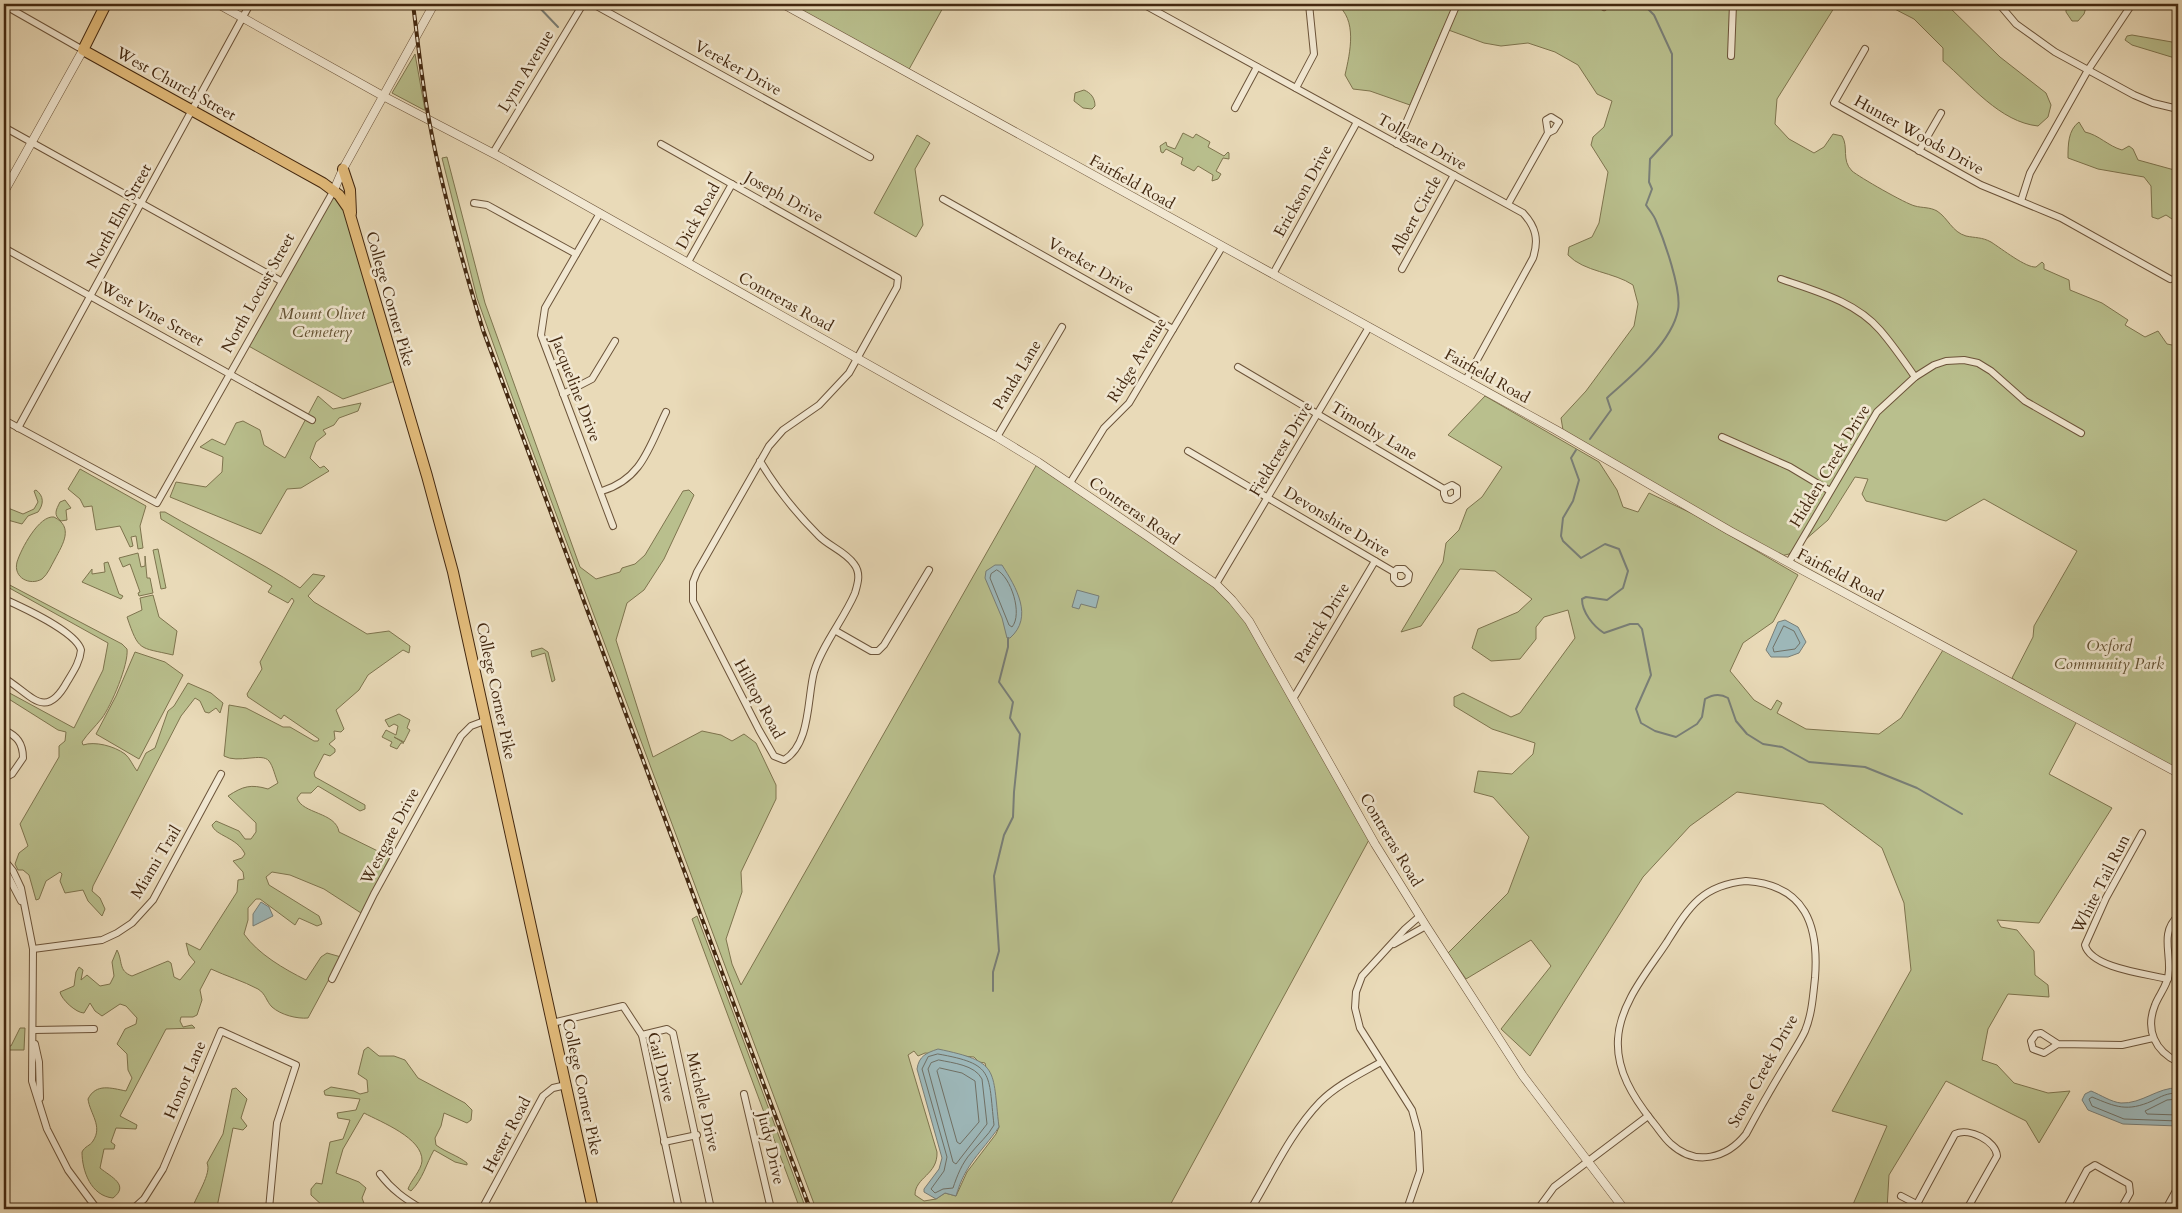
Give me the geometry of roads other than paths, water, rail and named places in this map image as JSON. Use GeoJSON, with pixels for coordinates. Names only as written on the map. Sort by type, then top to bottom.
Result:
{"type":"FeatureCollection","features":[{"type":"Feature","properties":{"kind":"highway"},"geometry":{"type":"LineString","coordinates":[[83,50],[106,4]]}},
{"type":"Feature","properties":{"kind":"highway","name":"West Church Street"},"geometry":{"type":"LineString","coordinates":[[83,50],[334,190]]}},
{"type":"Feature","properties":{"kind":"highway"},"geometry":{"type":"LineString","coordinates":[[343,168],[350,190],[351,216]]}},
{"type":"Feature","properties":{"kind":"highway","name":"College Corner Pike"},"geometry":{"type":"LineString","coordinates":[[334,190],[344,201],[351,216],[428,476],[454,572],[594,1209]]}},
{"type":"Feature","properties":{"kind":"street","name":"Contreras Road"},"geometry":{"type":"LineString","coordinates":[[218,4],[383,96],[493,153],[600,212],[997,437],[1070,483],[1216,584],[1249,621],[1375,844],[1523,1076],[1624,1209]]}},
{"type":"Feature","properties":{"kind":"street","name":"North Elm Street"},"geometry":{"type":"LineString","coordinates":[[18,428],[250,4]]}},
{"type":"Feature","properties":{"kind":"street","name":"North Locust Street"},"geometry":{"type":"LineString","coordinates":[[18,428],[157,503],[334,190],[343,168],[434,4]]}},
{"type":"Feature","properties":{"kind":"street","name":"Lynn Avenue"},"geometry":{"type":"LineString","coordinates":[[493,153],[583,4]]}},
{"type":"Feature","properties":{"kind":"street","name":"Vereker Drive"},"geometry":{"type":"LineString","coordinates":[[593,4],[870,157]]}},
{"type":"Feature","properties":{"kind":"street","name":"Fairfield Road"},"geometry":{"type":"LineString","coordinates":[[783,4],[1466,380],[1789,562],[2178,773]]}},
{"type":"Feature","properties":{"kind":"street","name":"Tollgate Drive"},"geometry":{"type":"LineString","coordinates":[[1143,4],[1508,204],[1523,213],[1531,222],[1536,234],[1537,246],[1533,258],[1466,380]]}},
{"type":"Feature","properties":{"kind":"street"},"geometry":{"type":"LineString","coordinates":[[1296,88],[1314,54],[1309,4]]}},
{"type":"Feature","properties":{"kind":"street"},"geometry":{"type":"LineString","coordinates":[[1397,144],[1457,4]]}},
{"type":"Feature","properties":{"kind":"street"},"geometry":{"type":"LineString","coordinates":[[1731,56],[1733,4]]}},
{"type":"Feature","properties":{"kind":"street"},"geometry":{"type":"LineString","coordinates":[[2000,4],[2016,24],[2034,38],[2088,70],[2134,95],[2154,103],[2178,109]]}},
{"type":"Feature","properties":{"kind":"street"},"geometry":{"type":"LineString","coordinates":[[2021,201],[2030,173],[2088,70],[2132,4]]}},
{"type":"Feature","properties":{"kind":"street","name":"West Church Street"},"geometry":{"type":"LineString","coordinates":[[4,5],[83,50]]}},
{"type":"Feature","properties":{"kind":"street","name":"Hunter Woods Drive"},"geometry":{"type":"LineString","coordinates":[[1865,49],[1834,103],[1980,185],[2061,218],[2170,279]]}},
{"type":"Feature","properties":{"kind":"street"},"geometry":{"type":"LineString","coordinates":[[4,192],[83,50]]}},
{"type":"Feature","properties":{"kind":"street"},"geometry":{"type":"LineString","coordinates":[[1235,108],[1257,67]]}},
{"type":"Feature","properties":{"kind":"street"},"geometry":{"type":"LineString","coordinates":[[1919,151],[1941,113]]}},
{"type":"Feature","properties":{"kind":"street","name":"Erickson Drive"},"geometry":{"type":"LineString","coordinates":[[1273,274],[1357,122]]}},
{"type":"Feature","properties":{"kind":"street"},"geometry":{"type":"LineString","coordinates":[[4,127],[281,281]]}},
{"type":"Feature","properties":{"kind":"street"},"geometry":{"type":"LineString","coordinates":[[1508,204],[1548,133]]}},
{"type":"Feature","properties":{"kind":"street","name":"Joseph Drive"},"geometry":{"type":"LineString","coordinates":[[662,144],[894,275]]}},
{"type":"Feature","properties":{"kind":"street","name":"Albert Circle"},"geometry":{"type":"LineString","coordinates":[[1402,269],[1454,175]]}},
{"type":"Feature","properties":{"kind":"street","name":"Dick Road"},"geometry":{"type":"LineString","coordinates":[[688,262],[732,184]]}},
{"type":"Feature","properties":{"kind":"street","name":"Vereker Drive"},"geometry":{"type":"LineString","coordinates":[[943,199],[1173,329]]}},
{"type":"Feature","properties":{"kind":"street"},"geometry":{"type":"LineString","coordinates":[[474,203],[487,205],[576,254]]}},
{"type":"Feature","properties":{"kind":"street","name":"Jacqueline Drive"},"geometry":{"type":"LineString","coordinates":[[600,212],[545,308],[540,326],[543,345],[602,492],[613,526]]}},
{"type":"Feature","properties":{"kind":"street","name":"Ridge Avenue"},"geometry":{"type":"LineString","coordinates":[[1070,483],[1104,428],[1129,403],[1222,247]]}},
{"type":"Feature","properties":{"kind":"street","name":"West Vine Street"},"geometry":{"type":"LineString","coordinates":[[4,248],[312,420]]}},
{"type":"Feature","properties":{"kind":"street","name":"Hilltop Road"},"geometry":{"type":"LineString","coordinates":[[760,461],[774,484],[818,536],[846,556],[858,572],[859,582],[856,593],[815,670],[808,718],[802,734],[790,757],[780,760],[774,756],[745,706],[693,601],[692,593],[697,572],[760,461],[770,446],[783,430],[819,405],[840,384],[858,358],[897,287],[898,278],[894,275]]}},
{"type":"Feature","properties":{"kind":"street"},"geometry":{"type":"LineString","coordinates":[[1781,279],[1836,299],[1866,318],[1880,329],[1916,377]]}},
{"type":"Feature","properties":{"kind":"street","name":"Panda Lane"},"geometry":{"type":"LineString","coordinates":[[997,437],[1062,327]]}},
{"type":"Feature","properties":{"kind":"street","name":"Fieldcrest Drive"},"geometry":{"type":"LineString","coordinates":[[1216,584],[1369,327]]}},
{"type":"Feature","properties":{"kind":"street"},"geometry":{"type":"LineString","coordinates":[[563,394],[592,379],[615,341]]}},
{"type":"Feature","properties":{"kind":"street","name":"Hidden Creek Drive"},"geometry":{"type":"LineString","coordinates":[[1789,562],[1877,412],[1916,377],[1946,361],[1964,360],[1978,363],[1991,371],[2025,400],[2081,433]]}},
{"type":"Feature","properties":{"kind":"street","name":"Timothy Lane"},"geometry":{"type":"LineString","coordinates":[[1238,366],[1444,489]]}},
{"type":"Feature","properties":{"kind":"street"},"geometry":{"type":"LineString","coordinates":[[602,492],[618,486],[629,479],[638,468],[666,412]]}},
{"type":"Feature","properties":{"kind":"street"},"geometry":{"type":"LineString","coordinates":[[4,420],[18,428]]}},
{"type":"Feature","properties":{"kind":"street"},"geometry":{"type":"LineString","coordinates":[[1722,437],[1790,467],[1830,491]]}},
{"type":"Feature","properties":{"kind":"street","name":"Devonshire Drive"},"geometry":{"type":"LineString","coordinates":[[1188,451],[1394,572]]}},
{"type":"Feature","properties":{"kind":"street","name":"Patrick Drive"},"geometry":{"type":"LineString","coordinates":[[1293,699],[1375,561]]}},
{"type":"Feature","properties":{"kind":"street"},"geometry":{"type":"LineString","coordinates":[[836,631],[871,651],[878,651],[884,646],[929,570]]}},
{"type":"Feature","properties":{"kind":"street"},"geometry":{"type":"LineString","coordinates":[[4,599],[39,617],[75,640],[81,650],[79,660],[60,696],[50,702],[39,702],[31,698],[4,678]]}},
{"type":"Feature","properties":{"kind":"street","name":"Westgate Drive"},"geometry":{"type":"LineString","coordinates":[[332,979],[374,894],[461,736],[471,726],[487,720]]}},
{"type":"Feature","properties":{"kind":"street"},"geometry":{"type":"LineString","coordinates":[[4,730],[14,734],[20,742],[23,758],[12,774],[4,778]]}},
{"type":"Feature","properties":{"kind":"street","name":"Miami Trail"},"geometry":{"type":"LineString","coordinates":[[33,949],[102,940],[118,933],[132,923],[153,900],[222,774]]}},
{"type":"Feature","properties":{"kind":"street","name":"White Tail Run"},"geometry":{"type":"LineString","coordinates":[[2142,833],[2106,898],[2085,945],[2087,951],[2092,956],[2108,965],[2168,979]]}},
{"type":"Feature","properties":{"kind":"street"},"geometry":{"type":"LineString","coordinates":[[4,862],[13,871],[21,888],[33,949],[34,1041],[31,1057],[32,1081],[47,1129],[68,1170],[97,1209]]}},
{"type":"Feature","properties":{"kind":"street","name":"Stone Creek Drive"},"geometry":{"type":"LineString","coordinates":[[1754,881],[1774,886],[1796,901],[1807,914],[1814,931],[1817,952],[1813,1006],[1805,1031],[1746,1134],[1736,1146],[1723,1154],[1698,1158],[1682,1152],[1670,1144],[1648,1116],[1630,1089],[1618,1053],[1621,1020],[1629,1002],[1683,916],[1704,894],[1729,882],[1754,881]]}},
{"type":"Feature","properties":{"kind":"street"},"geometry":{"type":"LineString","coordinates":[[1406,1209],[1420,1171],[1418,1132],[1412,1110],[1360,1028],[1355,1008],[1356,992],[1362,976],[1372,963],[1391,946],[1405,928],[1420,916]]}},
{"type":"Feature","properties":{"kind":"street"},"geometry":{"type":"LineString","coordinates":[[2178,916],[2170,926],[2167,936],[2168,979],[2151,1016],[2152,1038],[2165,1055],[2178,1062]]}},
{"type":"Feature","properties":{"kind":"street"},"geometry":{"type":"LineString","coordinates":[[1391,946],[1426,926]]}},
{"type":"Feature","properties":{"kind":"street","name":"Gail Drive"},"geometry":{"type":"LineString","coordinates":[[552,1023],[623,1006],[642,1035],[679,1209]]}},
{"type":"Feature","properties":{"kind":"street","name":"Michelle Drive"},"geometry":{"type":"LineString","coordinates":[[642,1035],[667,1029],[673,1033],[712,1209]]}},
{"type":"Feature","properties":{"kind":"street"},"geometry":{"type":"LineString","coordinates":[[34,1030],[94,1030]]}},
{"type":"Feature","properties":{"kind":"street","name":"Honor Lane"},"geometry":{"type":"LineString","coordinates":[[133,1209],[144,1199],[163,1169],[221,1031],[296,1065],[277,1123],[269,1209]]}},
{"type":"Feature","properties":{"kind":"street"},"geometry":{"type":"LineString","coordinates":[[2058,1044],[2122,1046],[2152,1038]]}},
{"type":"Feature","properties":{"kind":"street"},"geometry":{"type":"LineString","coordinates":[[1251,1209],[1301,1125],[1320,1102],[1340,1085],[1381,1062]]}},
{"type":"Feature","properties":{"kind":"street","name":"Hester Road"},"geometry":{"type":"LineString","coordinates":[[482,1209],[543,1096],[553,1088],[566,1085]]}},
{"type":"Feature","properties":{"kind":"street","name":"Judy Drive"},"geometry":{"type":"LineString","coordinates":[[744,1094],[771,1209]]}},
{"type":"Feature","properties":{"kind":"street"},"geometry":{"type":"LineString","coordinates":[[1538,1209],[1554,1187],[1648,1116]]}},
{"type":"Feature","properties":{"kind":"street"},"geometry":{"type":"LineString","coordinates":[[1917,1204],[1955,1134],[1968,1131],[1990,1143],[1996,1149],[1997,1156],[1966,1209]]}},
{"type":"Feature","properties":{"kind":"street"},"geometry":{"type":"LineString","coordinates":[[664,1142],[697,1135]]}},
{"type":"Feature","properties":{"kind":"street"},"geometry":{"type":"LineString","coordinates":[[2066,1209],[2087,1170],[2095,1165],[2130,1184],[2130,1193],[2121,1209]]}},
{"type":"Feature","properties":{"kind":"street"},"geometry":{"type":"LineString","coordinates":[[380,1174],[402,1198],[422,1209]]}},
{"type":"Feature","properties":{"kind":"street"},"geometry":{"type":"LineString","coordinates":[[2166,1209],[2178,1188]]}},
{"type":"Feature","properties":{"kind":"street"},"geometry":{"type":"LineString","coordinates":[[1902,1196],[1926,1209]]}},
{"type":"Feature","properties":{"kind":"water"},"geometry":{"type":"Polygon","coordinates":[[[995,565],[1002,565],[1013,583],[1022,611],[1021,621],[1017,630],[1010,638],[1007,638],[1002,618],[985,578],[986,571],[995,565]]]}},
{"type":"Feature","properties":{"kind":"water"},"geometry":{"type":"Polygon","coordinates":[[[1077,590],[1099,596],[1096,608],[1081,604],[1079,609],[1072,607],[1077,590]]]}},
{"type":"Feature","properties":{"kind":"water"},"geometry":{"type":"Polygon","coordinates":[[[1785,620],[1798,627],[1806,642],[1799,653],[1788,657],[1771,657],[1766,650],[1778,622],[1785,620]]]}},
{"type":"Feature","properties":{"kind":"water"},"geometry":{"type":"Polygon","coordinates":[[[261,902],[269,907],[273,916],[253,926],[253,914],[261,902]]]}},
{"type":"Feature","properties":{"kind":"water"},"geometry":{"type":"Polygon","coordinates":[[[938,1049],[973,1058],[983,1064],[989,1071],[993,1080],[999,1127],[964,1175],[956,1196],[945,1193],[936,1199],[924,1192],[924,1189],[939,1169],[942,1158],[917,1069],[919,1061],[924,1056],[938,1049]]]}},
{"type":"Feature","properties":{"kind":"water"},"geometry":{"type":"Polygon","coordinates":[[[2178,1088],[2178,1126],[2123,1124],[2088,1110],[2082,1100],[2085,1094],[2091,1091],[2114,1101],[2129,1103],[2164,1090],[2178,1088]]]}},
{"type":"Feature","properties":{"kind":"waterway"},"geometry":{"type":"LineString","coordinates":[[536,4],[558,27]]}},
{"type":"Feature","properties":{"kind":"waterway"},"geometry":{"type":"LineString","coordinates":[[1590,439],[1611,410],[1607,398],[1640,368],[1660,346],[1668,334],[1678,310],[1679,301],[1675,278],[1655,219],[1646,205],[1652,189],[1649,182],[1650,159],[1672,135],[1672,54],[1654,15],[1643,4]]}},
{"type":"Feature","properties":{"kind":"waterway"},"geometry":{"type":"LineString","coordinates":[[1576,450],[1571,458],[1579,480],[1573,501],[1563,518],[1561,536],[1563,541],[1581,558],[1605,544],[1619,549],[1628,571],[1623,588],[1607,600],[1586,597],[1582,599],[1582,604],[1589,618],[1604,633],[1630,624],[1638,624],[1642,629],[1651,675],[1636,709],[1641,723],[1655,731],[1676,737],[1697,724],[1702,717],[1705,699],[1714,695],[1722,695],[1728,698],[1736,721],[1747,734],[1763,744],[1782,747],[1809,762],[1865,767],[1917,788],[1962,814]]}},
{"type":"Feature","properties":{"kind":"waterway"},"geometry":{"type":"LineString","coordinates":[[993,991],[993,972],[999,951],[994,876],[1004,835],[1013,817],[1020,734],[1010,718],[1013,702],[999,682],[1008,647],[1008,638]]}},
{"type":"Feature","properties":{"kind":"railway"},"geometry":{"type":"LineString","coordinates":[[413,4],[424,91],[434,147],[453,226],[483,330],[810,1209]]}},
{"type":"Feature","properties":{"kind":"park label","name":"Mount Olivet Cemetery"},"geometry":{"type":"Point","coordinates":[322,323]}},
{"type":"Feature","properties":{"kind":"park label","name":"Oxford Community Park"},"geometry":{"type":"Point","coordinates":[2109,655]}}]}
